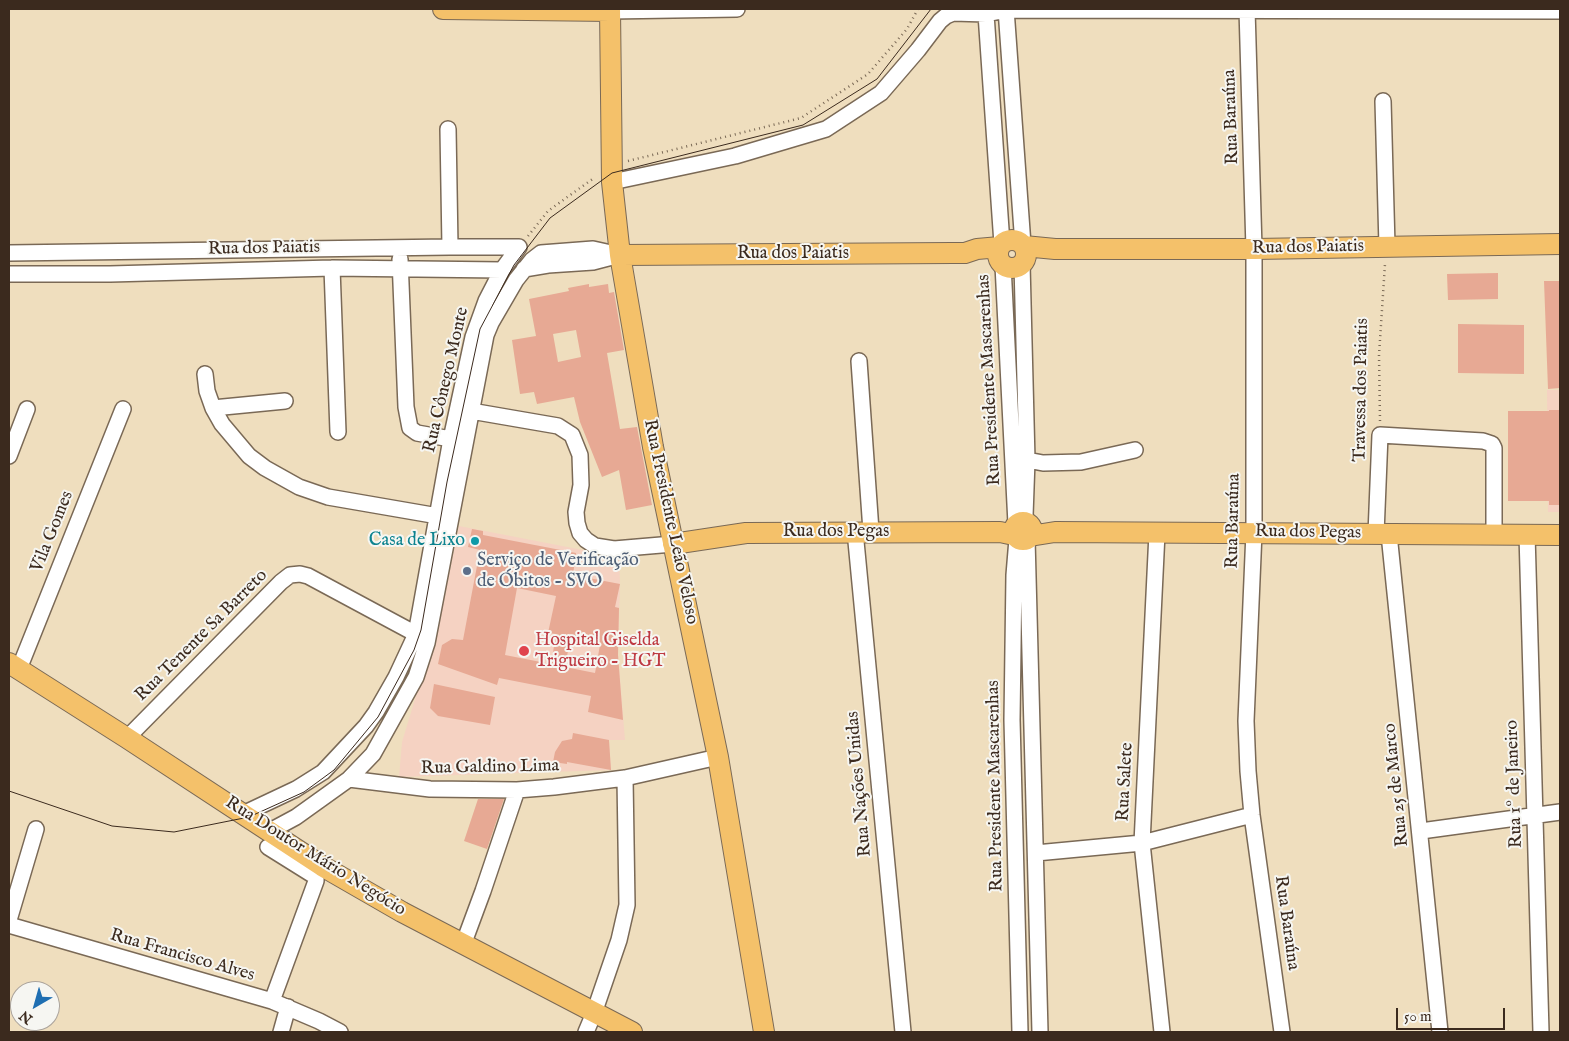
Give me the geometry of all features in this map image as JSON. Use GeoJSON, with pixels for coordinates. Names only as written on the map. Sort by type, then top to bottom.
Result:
{"type":"FeatureCollection","features":[{"type":"Feature","properties":{"kind":"main road"},"geometry":{"type":"LineString","coordinates":[[444,9],[610,10]]}},
{"type":"Feature","properties":{"kind":"main road","name":"Rua Presidente Leão Veloso"},"geometry":{"type":"LineString","coordinates":[[610,10],[612,173],[620,255],[644,398],[718,757],[764,1032]]}},
{"type":"Feature","properties":{"kind":"main road","name":"Rua dos Paiatis"},"geometry":{"type":"LineString","coordinates":[[620,255],[965,253],[977,249],[1012,254],[1055,249],[1254,249],[1560,244]]}},
{"type":"Feature","properties":{"kind":"main road","name":"Rua dos Pegas"},"geometry":{"type":"LineString","coordinates":[[673,544],[746,532],[1019,531],[1560,535]]}},
{"type":"Feature","properties":{"kind":"main road","name":"Rua Doutor Mário Negócio"},"geometry":{"type":"LineString","coordinates":[[14,666],[243,814],[269,839],[322,866],[463,945],[632,1032]]}},
{"type":"Feature","properties":{"kind":"street"},"geometry":{"type":"LineString","coordinates":[[610,10],[737,9]]}},
{"type":"Feature","properties":{"kind":"street"},"geometry":{"type":"LineString","coordinates":[[612,173],[735,156],[826,129],[881,93],[940,21],[953,13],[1007,10],[1560,11]]}},
{"type":"Feature","properties":{"kind":"street","name":"Rua Presidente Mascarenhas"},"geometry":{"type":"LineString","coordinates":[[1007,10],[1019,531],[1036,853],[1040,1032]]}},
{"type":"Feature","properties":{"kind":"street","name":"Rua Baraúna"},"geometry":{"type":"LineString","coordinates":[[1248,10],[1254,249],[1254,532],[1246,721],[1252,815],[1282,1032]]}},
{"type":"Feature","properties":{"kind":"street","name":"Rua Presidente Mascarenhas"},"geometry":{"type":"LineString","coordinates":[[987,12],[1012,254],[1026,460],[1014,575],[1012,720],[1020,1032]]}},
{"type":"Feature","properties":{"kind":"street"},"geometry":{"type":"LineString","coordinates":[[1383,101],[1387,246]]}},
{"type":"Feature","properties":{"kind":"street"},"geometry":{"type":"LineString","coordinates":[[448,129],[450,247]]}},
{"type":"Feature","properties":{"kind":"street","name":"Rua dos Paiatis"},"geometry":{"type":"LineString","coordinates":[[9,253],[519,247]]}},
{"type":"Feature","properties":{"kind":"street","name":"Rua Cônego Monte"},"geometry":{"type":"LineString","coordinates":[[243,814],[310,781],[339,757],[376,712],[396,677],[416,634],[451,439],[473,337],[486,301],[502,270],[519,247]]}},
{"type":"Feature","properties":{"kind":"street"},"geometry":{"type":"LineString","coordinates":[[400,248],[406,406],[410,428],[417,434],[451,439]]}},
{"type":"Feature","properties":{"kind":"street"},"geometry":{"type":"LineString","coordinates":[[310,249],[311,268]]}},
{"type":"Feature","properties":{"kind":"street","name":"Rua dos Paiatis"},"geometry":{"type":"LineString","coordinates":[[541,252],[593,249],[620,255]]}},
{"type":"Feature","properties":{"kind":"street","name":"Rua Cônego Monte"},"geometry":{"type":"LineString","coordinates":[[269,839],[349,779],[372,754],[416,677],[427,643],[486,335],[491,323],[524,269],[541,252]]}},
{"type":"Feature","properties":{"kind":"street","name":"Rua dos Paiatis"},"geometry":{"type":"LineString","coordinates":[[524,269],[548,265],[593,262],[620,255]]}},
{"type":"Feature","properties":{"kind":"street","name":"Rua dos Paiatis"},"geometry":{"type":"LineString","coordinates":[[9,274],[110,274],[311,268],[502,270]]}},
{"type":"Feature","properties":{"kind":"street"},"geometry":{"type":"LineString","coordinates":[[332,268],[338,432]]}},
{"type":"Feature","properties":{"kind":"street","name":"Rua Nações Unidas"},"geometry":{"type":"LineString","coordinates":[[859,361],[863,531],[902,1032]]}},
{"type":"Feature","properties":{"kind":"street"},"geometry":{"type":"LineString","coordinates":[[205,374],[207,391],[213,408],[234,440],[249,456],[265,468],[299,487],[328,497],[438,516]]}},
{"type":"Feature","properties":{"kind":"street"},"geometry":{"type":"LineString","coordinates":[[213,408],[285,401]]}},
{"type":"Feature","properties":{"kind":"street"},"geometry":{"type":"LineString","coordinates":[[9,456],[27,409]]}},
{"type":"Feature","properties":{"kind":"street","name":"Vila Gomes"},"geometry":{"type":"LineString","coordinates":[[14,666],[123,409]]}},
{"type":"Feature","properties":{"kind":"street"},"geometry":{"type":"LineString","coordinates":[[471,411],[558,426],[572,435],[580,455],[581,485],[576,512],[577,523],[580,533],[594,546],[614,549],[673,544]]}},
{"type":"Feature","properties":{"kind":"street"},"geometry":{"type":"LineString","coordinates":[[1380,435],[1483,441],[1492,444],[1494,448],[1494,534]]}},
{"type":"Feature","properties":{"kind":"street","name":"Travessa dos Paiatis"},"geometry":{"type":"LineString","coordinates":[[1380,435],[1383,534]]}},
{"type":"Feature","properties":{"kind":"street"},"geometry":{"type":"LineString","coordinates":[[1026,460],[1043,463],[1081,462],[1135,450]]}},
{"type":"Feature","properties":{"kind":"street","name":"Rua Salete"},"geometry":{"type":"LineString","coordinates":[[1157,533],[1142,843],[1162,1032]]}},
{"type":"Feature","properties":{"kind":"street","name":"Rua 25 de Marco"},"geometry":{"type":"LineString","coordinates":[[1383,534],[1421,831],[1440,1032]]}},
{"type":"Feature","properties":{"kind":"street","name":"Rua 1º de Janeiro"},"geometry":{"type":"LineString","coordinates":[[1527,534],[1542,1032]]}},
{"type":"Feature","properties":{"kind":"street","name":"Rua Tenente Sa Barreto"},"geometry":{"type":"LineString","coordinates":[[127,738],[290,575],[300,574],[308,576],[416,634]]}},
{"type":"Feature","properties":{"kind":"street","name":"Rua Galdino Lima"},"geometry":{"type":"LineString","coordinates":[[349,779],[430,789],[517,790],[625,778],[718,757]]}},
{"type":"Feature","properties":{"kind":"street"},"geometry":{"type":"LineString","coordinates":[[586,1032],[619,940],[627,905],[625,778]]}},
{"type":"Feature","properties":{"kind":"street"},"geometry":{"type":"LineString","coordinates":[[463,945],[517,790]]}},
{"type":"Feature","properties":{"kind":"street"},"geometry":{"type":"LineString","coordinates":[[1421,831],[1560,812]]}},
{"type":"Feature","properties":{"kind":"street"},"geometry":{"type":"LineString","coordinates":[[1036,853],[1142,843],[1252,815]]}},
{"type":"Feature","properties":{"kind":"street"},"geometry":{"type":"LineString","coordinates":[[9,920],[36,829]]}},
{"type":"Feature","properties":{"kind":"street"},"geometry":{"type":"LineString","coordinates":[[269,839],[316,877],[272,1001]]}},
{"type":"Feature","properties":{"kind":"street","name":"Rua Francisco Alves"},"geometry":{"type":"LineString","coordinates":[[9,925],[272,1001],[340,1032]]}},
{"type":"Feature","properties":{"kind":"street"},"geometry":{"type":"LineString","coordinates":[[281,1032],[288,1007]]}},
{"type":"Feature","properties":{"kind":"path"},"geometry":{"type":"LineString","coordinates":[[519,247],[548,211],[612,173],[801,118],[868,74],[907,29],[918,9]]}},
{"type":"Feature","properties":{"kind":"path","name":"Travessa dos Paiatis"},"geometry":{"type":"LineString","coordinates":[[1380,435],[1379,355],[1387,246]]}},
{"type":"Feature","properties":{"kind":"shaded area"},"geometry":{"type":"Polygon","coordinates":[[[1547,390],[1560,390],[1560,512],[1548,512],[1547,390]]]}},
{"type":"Feature","properties":{"kind":"shaded area","name":"Hospital Giselda Trigueiro - HGT"},"geometry":{"type":"Polygon","coordinates":[[[459,526],[619,557],[618,654],[625,740],[609,740],[611,770],[399,777],[402,742],[440,617],[459,526]]]}},
{"type":"Feature","properties":{"kind":"building"},"geometry":{"type":"Polygon","coordinates":[[[1498,273],[1498,299],[1448,300],[1447,274],[1498,273]]]}},
{"type":"Feature","properties":{"kind":"building"},"geometry":{"type":"Polygon","coordinates":[[[1544,281],[1560,281],[1560,388],[1548,389],[1544,281]]]}},
{"type":"Feature","properties":{"kind":"building"},"geometry":{"type":"Polygon","coordinates":[[[589,284],[589,287],[608,284],[609,293],[614,292],[624,350],[607,353],[620,429],[637,427],[652,505],[626,510],[619,470],[602,477],[580,422],[574,397],[537,404],[534,392],[520,394],[512,340],[536,336],[529,299],[569,291],[568,288],[589,284]],[[576,330],[553,334],[558,362],[581,357],[576,330]]]}},
{"type":"Feature","properties":{"kind":"building"},"geometry":{"type":"Polygon","coordinates":[[[1458,324],[1524,325],[1524,374],[1458,373],[1458,324]]]}},
{"type":"Feature","properties":{"kind":"building"},"geometry":{"type":"Polygon","coordinates":[[[1560,410],[1560,505],[1549,505],[1549,501],[1508,501],[1508,411],[1560,410]]]}},
{"type":"Feature","properties":{"kind":"building"},"geometry":{"type":"Polygon","coordinates":[[[472,529],[483,531],[483,535],[576,553],[573,575],[620,584],[615,607],[619,608],[618,655],[623,720],[588,712],[591,696],[499,678],[497,685],[438,664],[442,645],[452,639],[463,640],[480,550],[468,547],[472,529]],[[517,588],[505,655],[551,664],[556,634],[548,633],[556,596],[517,588]],[[570,640],[565,667],[595,673],[600,645],[570,640]]]}},
{"type":"Feature","properties":{"kind":"building"},"geometry":{"type":"Polygon","coordinates":[[[434,684],[495,697],[490,725],[438,716],[430,708],[434,684]]]}},
{"type":"Feature","properties":{"kind":"building"},"geometry":{"type":"Polygon","coordinates":[[[573,733],[609,740],[611,770],[567,762],[567,764],[553,762],[555,752],[562,741],[572,739],[573,733]]]}},
{"type":"Feature","properties":{"kind":"building"},"geometry":{"type":"Polygon","coordinates":[[[478,799],[504,799],[487,849],[464,841],[478,799]]]}},
{"type":"Feature","properties":{"kind":"tram line"},"geometry":{"type":"LineString","coordinates":[[9,791],[112,826],[174,832],[249,817],[304,792],[334,770],[378,717],[414,650],[421,630],[447,482],[480,329],[514,265],[550,218],[612,173],[803,125],[877,79],[931,9]]}},
{"type":"Feature","properties":{"kind":"place","name":"Casa de Lixo"},"geometry":{"type":"Point","coordinates":[475,541]}},
{"type":"Feature","properties":{"kind":"place","name":"Serviço de Verificação de Óbitos - SVO"},"geometry":{"type":"Point","coordinates":[467,571]}},
{"type":"Feature","properties":{"kind":"place","name":"Hospital Giselda Trigueiro - HGT"},"geometry":{"type":"Point","coordinates":[524,651]}}]}
